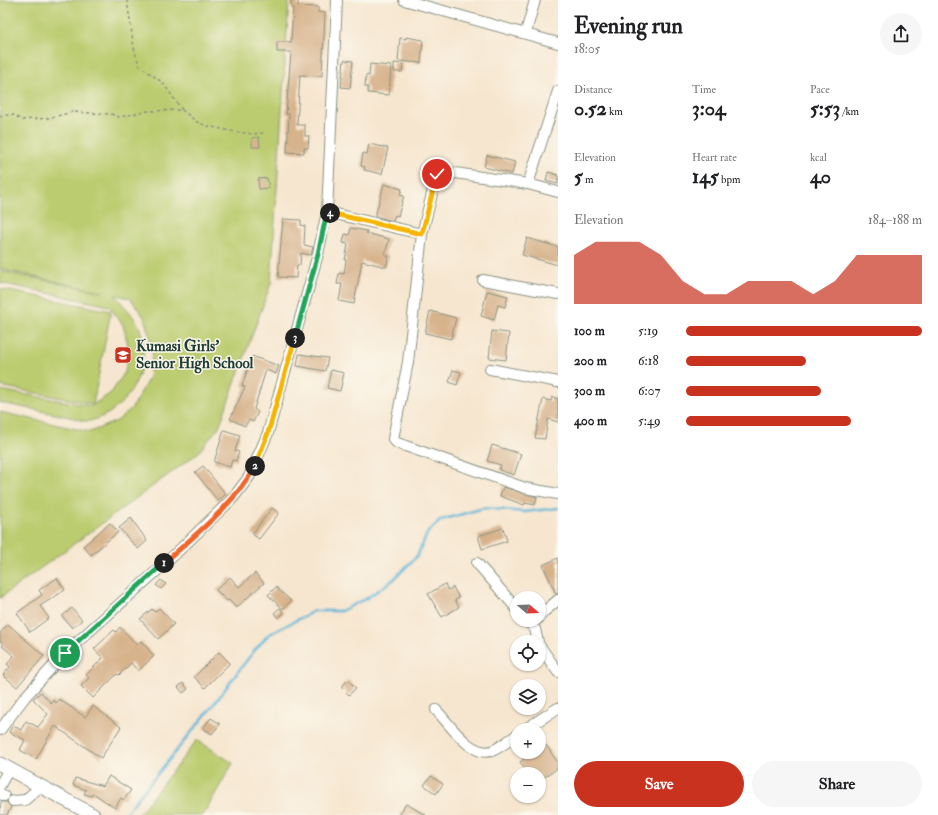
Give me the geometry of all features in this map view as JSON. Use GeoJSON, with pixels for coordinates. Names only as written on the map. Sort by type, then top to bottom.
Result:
{"type":"FeatureCollection","features":[{"type":"Feature","properties":{"kind":"main road"},"geometry":{"type":"LineString","coordinates":[[5,766],[93,815]]}},
{"type":"Feature","properties":{"kind":"street"},"geometry":{"type":"LineString","coordinates":[[0,730],[25,697],[65,653],[207,523],[233,498],[249,477],[268,433],[318,254],[327,212],[337,0]]}},
{"type":"Feature","properties":{"kind":"street"},"geometry":{"type":"LineString","coordinates":[[404,0],[428,3],[558,43]]}},
{"type":"Feature","properties":{"kind":"street"},"geometry":{"type":"LineString","coordinates":[[526,32],[535,0]]}},
{"type":"Feature","properties":{"kind":"street"},"geometry":{"type":"LineString","coordinates":[[528,184],[558,91]]}},
{"type":"Feature","properties":{"kind":"street"},"geometry":{"type":"LineString","coordinates":[[558,192],[528,184],[440,171],[437,174],[422,234],[408,362],[393,439],[397,443],[526,488],[558,494]]}},
{"type":"Feature","properties":{"kind":"street"},"geometry":{"type":"LineString","coordinates":[[327,212],[422,234]]}},
{"type":"Feature","properties":{"kind":"street"},"geometry":{"type":"LineString","coordinates":[[483,280],[558,294]]}},
{"type":"Feature","properties":{"kind":"street"},"geometry":{"type":"LineString","coordinates":[[490,369],[558,382]]}},
{"type":"Feature","properties":{"kind":"street"},"geometry":{"type":"LineString","coordinates":[[477,563],[510,600]]}},
{"type":"Feature","properties":{"kind":"street"},"geometry":{"type":"LineString","coordinates":[[546,609],[558,600]]}},
{"type":"Feature","properties":{"kind":"street"},"geometry":{"type":"LineString","coordinates":[[546,656],[558,672]]}},
{"type":"Feature","properties":{"kind":"street"},"geometry":{"type":"LineString","coordinates":[[535,723],[558,708]]}},
{"type":"Feature","properties":{"kind":"street"},"geometry":{"type":"LineString","coordinates":[[436,710],[468,746],[485,752],[493,751],[510,740]]}},
{"type":"Feature","properties":{"kind":"street"},"geometry":{"type":"LineString","coordinates":[[0,785],[5,766]]}},
{"type":"Feature","properties":{"kind":"street"},"geometry":{"type":"LineString","coordinates":[[6,796],[25,800],[41,786]]}},
{"type":"Feature","properties":{"kind":"path"},"geometry":{"type":"LineString","coordinates":[[128,0],[134,48],[139,65],[163,83],[182,110],[197,122],[206,126],[253,134],[263,133]]}},
{"type":"Feature","properties":{"kind":"path"},"geometry":{"type":"LineString","coordinates":[[0,117],[3,115],[14,116],[22,120],[50,118],[80,112],[86,114],[111,114],[120,117],[148,111],[182,110]]}},
{"type":"Feature","properties":{"kind":"green space","name":"Kumasi Girls' Senior High School"},"geometry":{"type":"Polygon","coordinates":[[[0,0],[289,0],[271,283],[219,427],[198,453],[0,598],[0,412],[90,432],[117,421],[132,408],[149,378],[153,349],[144,317],[130,298],[115,295],[130,312],[139,326],[143,346],[143,360],[134,387],[115,408],[104,416],[88,421],[0,403],[0,390],[91,406],[111,393],[125,372],[129,349],[123,325],[109,306],[0,283],[0,271],[103,292],[0,269],[0,0]]]}},
{"type":"Feature","properties":{"kind":"green space"},"geometry":{"type":"Polygon","coordinates":[[[0,289],[111,311],[93,404],[0,386],[0,289]]]}},
{"type":"Feature","properties":{"kind":"green space"},"geometry":{"type":"Polygon","coordinates":[[[197,740],[233,763],[203,815],[138,815],[197,740]]]}},
{"type":"Feature","properties":{"kind":"building"},"geometry":{"type":"Polygon","coordinates":[[[291,0],[298,0],[298,6],[318,7],[318,12],[325,13],[322,76],[300,75],[297,125],[305,125],[305,136],[309,136],[308,148],[304,148],[304,153],[287,152],[289,114],[286,114],[291,52],[277,52],[277,42],[291,42],[293,8],[291,8],[291,0]]]}},
{"type":"Feature","properties":{"kind":"building"},"geometry":{"type":"Polygon","coordinates":[[[406,37],[423,40],[421,63],[398,61],[400,38],[406,39],[406,37]]]}},
{"type":"Feature","properties":{"kind":"building"},"geometry":{"type":"Polygon","coordinates":[[[344,60],[353,61],[350,88],[341,87],[344,60]]]}},
{"type":"Feature","properties":{"kind":"building"},"geometry":{"type":"Polygon","coordinates":[[[394,63],[403,64],[402,72],[394,72],[394,63]]]}},
{"type":"Feature","properties":{"kind":"building"},"geometry":{"type":"Polygon","coordinates":[[[370,64],[391,66],[389,95],[368,93],[368,87],[365,87],[366,75],[369,76],[370,64]]]}},
{"type":"Feature","properties":{"kind":"building"},"geometry":{"type":"Polygon","coordinates":[[[259,137],[260,147],[252,147],[252,138],[259,137]]]}},
{"type":"Feature","properties":{"kind":"building"},"geometry":{"type":"Polygon","coordinates":[[[369,144],[388,148],[382,174],[364,170],[365,167],[361,166],[363,153],[367,154],[369,144]]]}},
{"type":"Feature","properties":{"kind":"building"},"geometry":{"type":"Polygon","coordinates":[[[487,155],[515,162],[512,174],[484,167],[487,155]]]}},
{"type":"Feature","properties":{"kind":"building"},"geometry":{"type":"Polygon","coordinates":[[[548,172],[558,175],[558,184],[546,181],[548,172]]]}},
{"type":"Feature","properties":{"kind":"building"},"geometry":{"type":"Polygon","coordinates":[[[267,178],[269,188],[259,189],[258,179],[267,178]]]}},
{"type":"Feature","properties":{"kind":"building"},"geometry":{"type":"Polygon","coordinates":[[[384,184],[402,189],[400,195],[404,196],[398,216],[395,215],[393,221],[375,216],[384,184]]]}},
{"type":"Feature","properties":{"kind":"building"},"geometry":{"type":"Polygon","coordinates":[[[283,219],[301,220],[301,225],[305,226],[304,245],[313,247],[311,255],[301,253],[300,265],[297,265],[296,278],[278,277],[283,219]]]}},
{"type":"Feature","properties":{"kind":"building"},"geometry":{"type":"Polygon","coordinates":[[[351,228],[367,231],[366,233],[389,239],[385,255],[389,256],[386,267],[362,261],[354,304],[339,301],[342,284],[337,284],[339,273],[344,274],[348,244],[343,243],[345,234],[349,235],[351,228]]]}},
{"type":"Feature","properties":{"kind":"building"},"geometry":{"type":"Polygon","coordinates":[[[527,238],[558,247],[558,265],[522,255],[527,238]]]}},
{"type":"Feature","properties":{"kind":"building"},"geometry":{"type":"Polygon","coordinates":[[[487,291],[508,296],[505,307],[498,305],[494,320],[481,316],[487,291]]]}},
{"type":"Feature","properties":{"kind":"building"},"geometry":{"type":"Polygon","coordinates":[[[430,311],[456,318],[451,339],[425,333],[430,311]]]}},
{"type":"Feature","properties":{"kind":"building"},"geometry":{"type":"Polygon","coordinates":[[[492,331],[509,333],[506,360],[489,358],[492,331]]]}},
{"type":"Feature","properties":{"kind":"building"},"geometry":{"type":"Polygon","coordinates":[[[299,354],[328,358],[325,371],[297,366],[299,354]]]}},
{"type":"Feature","properties":{"kind":"building"},"geometry":{"type":"Polygon","coordinates":[[[252,356],[279,366],[276,374],[266,370],[254,409],[258,412],[253,422],[249,420],[245,426],[230,419],[245,387],[242,386],[252,356]]]}},
{"type":"Feature","properties":{"kind":"building"},"geometry":{"type":"Polygon","coordinates":[[[331,370],[344,373],[340,391],[327,388],[331,370]]]}},
{"type":"Feature","properties":{"kind":"building"},"geometry":{"type":"Polygon","coordinates":[[[453,370],[461,372],[457,385],[449,382],[453,370]]]}},
{"type":"Feature","properties":{"kind":"building"},"geometry":{"type":"Polygon","coordinates":[[[552,397],[558,399],[558,422],[548,419],[545,439],[535,438],[543,399],[551,401],[552,397]]]}},
{"type":"Feature","properties":{"kind":"building"},"geometry":{"type":"Polygon","coordinates":[[[224,430],[240,435],[235,451],[239,452],[236,461],[232,460],[230,467],[214,462],[224,430]]]}},
{"type":"Feature","properties":{"kind":"building"},"geometry":{"type":"Polygon","coordinates":[[[492,445],[521,454],[514,475],[499,470],[501,465],[487,461],[492,445]]]}},
{"type":"Feature","properties":{"kind":"building"},"geometry":{"type":"Polygon","coordinates":[[[203,466],[226,494],[218,501],[195,472],[203,466]]]}},
{"type":"Feature","properties":{"kind":"building"},"geometry":{"type":"Polygon","coordinates":[[[503,487],[537,497],[535,505],[525,503],[524,505],[500,496],[503,487]]]}},
{"type":"Feature","properties":{"kind":"building"},"geometry":{"type":"Polygon","coordinates":[[[272,508],[279,513],[259,539],[252,534],[272,508]]]}},
{"type":"Feature","properties":{"kind":"building"},"geometry":{"type":"Polygon","coordinates":[[[131,518],[147,541],[138,549],[119,528],[131,518]]]}},
{"type":"Feature","properties":{"kind":"building"},"geometry":{"type":"Polygon","coordinates":[[[110,523],[118,532],[91,555],[83,546],[110,523]]]}},
{"type":"Feature","properties":{"kind":"building"},"geometry":{"type":"Polygon","coordinates":[[[503,528],[507,541],[482,549],[478,536],[503,528]]]}},
{"type":"Feature","properties":{"kind":"building"},"geometry":{"type":"Polygon","coordinates":[[[558,558],[558,594],[556,594],[543,565],[558,558]]]}},
{"type":"Feature","properties":{"kind":"building"},"geometry":{"type":"Polygon","coordinates":[[[255,573],[264,583],[236,608],[229,600],[227,601],[216,590],[230,577],[239,587],[255,573]]]}},
{"type":"Feature","properties":{"kind":"building"},"geometry":{"type":"Polygon","coordinates":[[[57,578],[65,590],[40,606],[49,618],[30,632],[17,613],[42,595],[39,590],[57,578]]]}},
{"type":"Feature","properties":{"kind":"building"},"geometry":{"type":"Polygon","coordinates":[[[161,580],[166,584],[161,589],[156,585],[161,580]]]}},
{"type":"Feature","properties":{"kind":"building"},"geometry":{"type":"Polygon","coordinates":[[[445,584],[448,590],[453,587],[459,598],[455,600],[459,607],[442,617],[428,594],[445,584]]]}},
{"type":"Feature","properties":{"kind":"building"},"geometry":{"type":"Polygon","coordinates":[[[276,587],[291,601],[283,609],[268,595],[276,587]]]}},
{"type":"Feature","properties":{"kind":"building"},"geometry":{"type":"Polygon","coordinates":[[[72,608],[82,620],[72,628],[62,616],[72,608]]]}},
{"type":"Feature","properties":{"kind":"building"},"geometry":{"type":"Polygon","coordinates":[[[159,608],[174,624],[158,639],[140,619],[152,609],[155,612],[159,608]]]}},
{"type":"Feature","properties":{"kind":"building"},"geometry":{"type":"Polygon","coordinates":[[[280,608],[284,613],[278,618],[274,613],[280,608]]]}},
{"type":"Feature","properties":{"kind":"building"},"geometry":{"type":"Polygon","coordinates":[[[8,624],[44,656],[17,687],[3,675],[10,667],[7,664],[14,656],[2,646],[4,644],[0,641],[0,633],[8,624]]]}},
{"type":"Feature","properties":{"kind":"building"},"geometry":{"type":"Polygon","coordinates":[[[120,627],[137,645],[141,641],[154,656],[138,671],[131,663],[119,675],[117,674],[93,698],[81,686],[89,678],[86,675],[103,658],[94,649],[114,630],[116,632],[120,627]]]}},
{"type":"Feature","properties":{"kind":"building"},"geometry":{"type":"Polygon","coordinates":[[[219,652],[230,663],[205,688],[194,677],[219,652]]]}},
{"type":"Feature","properties":{"kind":"building"},"geometry":{"type":"Polygon","coordinates":[[[348,680],[356,688],[349,695],[341,687],[348,680]]]}},
{"type":"Feature","properties":{"kind":"building"},"geometry":{"type":"Polygon","coordinates":[[[183,683],[188,689],[183,693],[178,687],[183,683]]]}},
{"type":"Feature","properties":{"kind":"building"},"geometry":{"type":"Polygon","coordinates":[[[41,692],[51,703],[53,700],[56,703],[59,699],[85,717],[93,706],[121,727],[101,758],[55,726],[36,759],[20,750],[25,740],[9,732],[13,725],[21,730],[26,721],[38,727],[48,714],[33,699],[41,692]]]}},
{"type":"Feature","properties":{"kind":"building"},"geometry":{"type":"Polygon","coordinates":[[[211,718],[220,724],[212,734],[203,728],[211,718]]]}},
{"type":"Feature","properties":{"kind":"building"},"geometry":{"type":"Polygon","coordinates":[[[546,745],[558,763],[558,768],[546,776],[546,767],[523,767],[520,762],[524,759],[546,759],[546,745]]]}},
{"type":"Feature","properties":{"kind":"building"},"geometry":{"type":"Polygon","coordinates":[[[109,776],[131,790],[124,800],[121,798],[115,808],[93,793],[92,796],[84,794],[86,790],[73,785],[75,778],[103,786],[109,776]]]}},
{"type":"Feature","properties":{"kind":"building"},"geometry":{"type":"Polygon","coordinates":[[[431,776],[443,784],[436,794],[424,785],[431,776]]]}},
{"type":"Feature","properties":{"kind":"building"},"geometry":{"type":"Polygon","coordinates":[[[1,802],[7,802],[11,807],[7,815],[0,815],[1,802]]]}},
{"type":"Feature","properties":{"kind":"building"},"geometry":{"type":"Polygon","coordinates":[[[406,804],[426,815],[399,815],[406,804]]]}},
{"type":"Feature","properties":{"kind":"waterway"},"geometry":{"type":"LineString","coordinates":[[125,814],[268,635],[314,611],[341,611],[367,598],[393,580],[417,556],[428,532],[441,520],[484,508],[524,512],[558,508]]}},
{"type":"Feature","properties":{"kind":"place","name":"Kumasi Girls' Senior High School"},"geometry":{"type":"Point","coordinates":[123,355]}},
{"type":"Feature","properties":{"kind":"route"},"geometry":{"type":"LineString","coordinates":[[65,653],[169,560],[213,518],[233,498],[249,477],[260,455],[268,433],[318,254],[327,212],[422,234],[437,174]]}}]}
